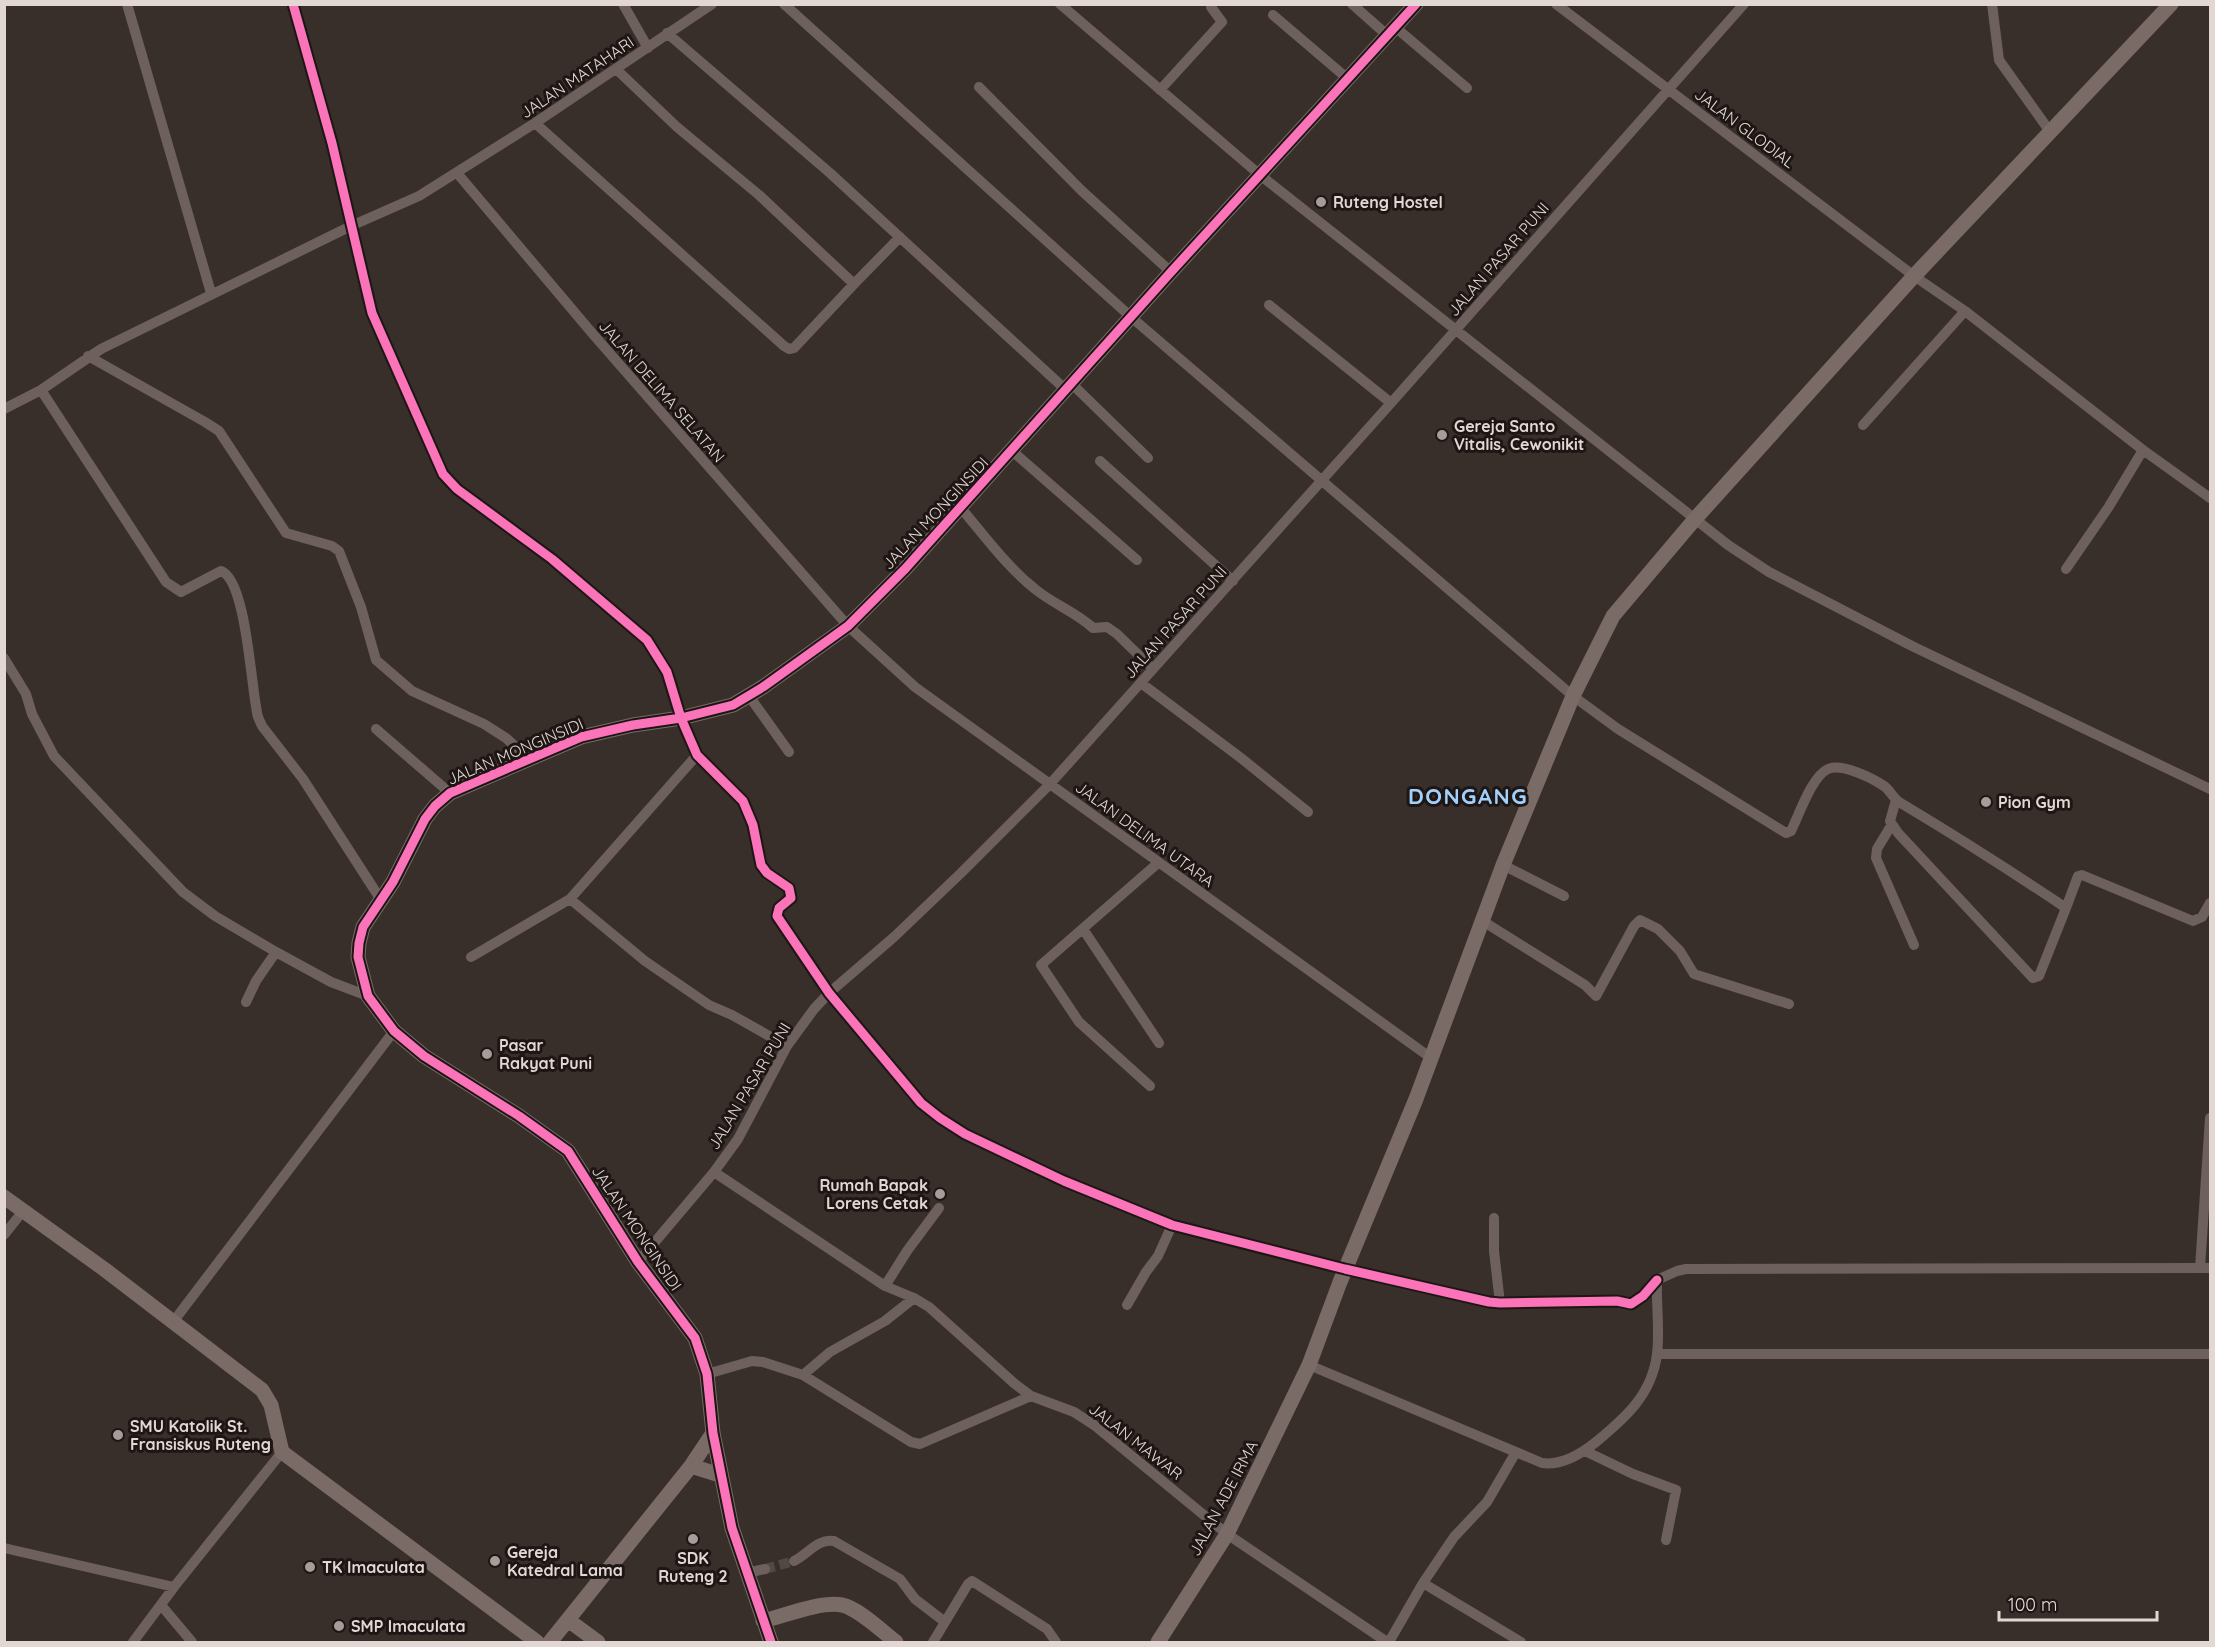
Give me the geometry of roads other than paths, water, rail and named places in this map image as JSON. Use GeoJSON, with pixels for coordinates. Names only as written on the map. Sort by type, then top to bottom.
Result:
{"type":"FeatureCollection","features":[{"type":"Feature","properties":{"kind":"street"},"geometry":{"type":"LineString","coordinates":[[127,4],[211,293]]}},
{"type":"Feature","properties":{"kind":"street"},"geometry":{"type":"LineString","coordinates":[[292,4],[332,143],[372,313],[443,474],[457,489],[552,559],[647,640],[667,672],[681,718],[697,755],[743,801],[753,825],[761,865],[767,873],[789,888],[791,898],[779,908],[777,916],[829,993],[921,1103],[965,1134],[1064,1181],[1172,1225],[1345,1269],[1489,1302],[1617,1301],[1631,1304],[1643,1296],[1657,1280],[1686,1269],[2205,1268],[2211,1118]]}},
{"type":"Feature","properties":{"kind":"street"},"geometry":{"type":"LineString","coordinates":[[623,4],[648,48]]}},
{"type":"Feature","properties":{"kind":"street","name":"JALAN MATAHARI"},"geometry":{"type":"LineString","coordinates":[[4,409],[41,390],[88,356],[211,293],[419,196],[535,123],[712,4]]}},
{"type":"Feature","properties":{"kind":"street"},"geometry":{"type":"LineString","coordinates":[[784,4],[1131,317],[1573,696],[1618,729],[1786,833],[1791,831],[1820,774],[1829,768],[1850,769],[1883,786],[1896,800],[1957,835],[2066,908]]}},
{"type":"Feature","properties":{"kind":"street"},"geometry":{"type":"LineString","coordinates":[[1060,4],[1260,175],[1728,545],[1769,572],[1912,646],[2211,789]]}},
{"type":"Feature","properties":{"kind":"street"},"geometry":{"type":"LineString","coordinates":[[1352,4],[1467,88]]}},
{"type":"Feature","properties":{"kind":"street","name":"JALAN MONGINSIDI"},"geometry":{"type":"LineString","coordinates":[[771,1642],[732,1528],[713,1433],[707,1374],[695,1338],[638,1262],[568,1151],[519,1116],[424,1056],[394,1031],[368,996],[358,957],[358,942],[363,927],[393,882],[425,819],[435,806],[450,793],[581,737],[633,724],[681,718],[721,709],[749,696],[848,626],[905,569],[1171,272],[1416,4]]}},
{"type":"Feature","properties":{"kind":"street","name":"JALAN GLODIAL"},"geometry":{"type":"LineString","coordinates":[[1556,4],[1914,276],[1965,311],[2143,450],[2211,498]]}},
{"type":"Feature","properties":{"kind":"street"},"geometry":{"type":"LineString","coordinates":[[1992,4],[1999,60],[2051,133]]}},
{"type":"Feature","properties":{"kind":"street","name":"JALAN ADE IRMA"},"geometry":{"type":"LineString","coordinates":[[1158,1642],[1180,1611],[1227,1534],[1309,1365],[1345,1269],[1416,1098],[1503,866],[1573,696],[1619,607],[1695,519],[1914,276],[2171,4]]}},
{"type":"Feature","properties":{"kind":"street","name":"JALAN PASAR PUNI"},"geometry":{"type":"LineString","coordinates":[[638,1262],[714,1172],[738,1139],[787,1046],[814,1009],[829,993],[894,937],[1050,784],[1670,90],[1738,6]]}},
{"type":"Feature","properties":{"kind":"street"},"geometry":{"type":"LineString","coordinates":[[1160,90],[1222,22],[1211,7]]}},
{"type":"Feature","properties":{"kind":"street"},"geometry":{"type":"LineString","coordinates":[[1273,15],[1348,79]]}},
{"type":"Feature","properties":{"kind":"street"},"geometry":{"type":"LineString","coordinates":[[667,33],[830,173],[1148,458]]}},
{"type":"Feature","properties":{"kind":"street"},"geometry":{"type":"LineString","coordinates":[[616,69],[677,126],[759,195],[854,285]]}},
{"type":"Feature","properties":{"kind":"street"},"geometry":{"type":"LineString","coordinates":[[979,87],[1082,191],[1171,272]]}},
{"type":"Feature","properties":{"kind":"street"},"geometry":{"type":"LineString","coordinates":[[535,123],[784,346],[794,348],[900,237]]}},
{"type":"Feature","properties":{"kind":"street","name":"JALAN DELIMA SELATAN"},"geometry":{"type":"LineString","coordinates":[[457,173],[592,333],[848,626]]}},
{"type":"Feature","properties":{"kind":"street"},"geometry":{"type":"LineString","coordinates":[[1269,304],[1391,403]]}},
{"type":"Feature","properties":{"kind":"street"},"geometry":{"type":"LineString","coordinates":[[1863,425],[1965,311]]}},
{"type":"Feature","properties":{"kind":"street"},"geometry":{"type":"LineString","coordinates":[[88,356],[219,431],[286,533],[332,546],[339,551],[361,607],[376,660],[412,691],[484,724],[506,738],[530,759]]}},
{"type":"Feature","properties":{"kind":"street"},"geometry":{"type":"LineString","coordinates":[[41,390],[166,582],[181,592],[221,571],[229,577],[243,617],[258,717],[262,726],[303,779],[381,900]]}},
{"type":"Feature","properties":{"kind":"street"},"geometry":{"type":"LineString","coordinates":[[2066,569],[2103,516],[2143,450]]}},
{"type":"Feature","properties":{"kind":"street"},"geometry":{"type":"LineString","coordinates":[[1012,451],[1137,560]]}},
{"type":"Feature","properties":{"kind":"street"},"geometry":{"type":"LineString","coordinates":[[1100,461],[1233,581]]}},
{"type":"Feature","properties":{"kind":"street"},"geometry":{"type":"LineString","coordinates":[[960,507],[1022,578],[1038,592],[1093,628],[1107,627],[1154,669]]}},
{"type":"Feature","properties":{"kind":"street","name":"JALAN DELIMA UTARA"},"geometry":{"type":"LineString","coordinates":[[848,626],[915,687],[1431,1058]]}},
{"type":"Feature","properties":{"kind":"street"},"geometry":{"type":"LineString","coordinates":[[4,658],[26,694],[32,714],[54,756],[183,892],[215,916],[276,952],[331,982],[368,996]]}},
{"type":"Feature","properties":{"kind":"street"},"geometry":{"type":"LineString","coordinates":[[1141,683],[1308,812]]}},
{"type":"Feature","properties":{"kind":"street"},"geometry":{"type":"LineString","coordinates":[[749,696],[789,752]]}},
{"type":"Feature","properties":{"kind":"street"},"geometry":{"type":"LineString","coordinates":[[376,729],[450,793]]}},
{"type":"Feature","properties":{"kind":"street"},"geometry":{"type":"LineString","coordinates":[[471,957],[570,899],[697,755]]}},
{"type":"Feature","properties":{"kind":"street"},"geometry":{"type":"LineString","coordinates":[[1896,800],[1891,818],[1892,824],[1904,840],[2033,978],[2039,976],[2078,876],[2082,875],[2193,921],[2202,917],[2211,903]]}},
{"type":"Feature","properties":{"kind":"street"},"geometry":{"type":"LineString","coordinates":[[1892,824],[1877,849],[1876,858],[1914,945]]}},
{"type":"Feature","properties":{"kind":"street"},"geometry":{"type":"LineString","coordinates":[[1150,1086],[1079,1022],[1041,966],[1158,863]]}},
{"type":"Feature","properties":{"kind":"street"},"geometry":{"type":"LineString","coordinates":[[1503,866],[1564,896]]}},
{"type":"Feature","properties":{"kind":"street"},"geometry":{"type":"LineString","coordinates":[[570,899],[645,961],[709,1005],[732,1015],[787,1046]]}},
{"type":"Feature","properties":{"kind":"street"},"geometry":{"type":"LineString","coordinates":[[1481,920],[1585,985],[1596,996],[1634,926],[1640,920],[1658,929],[1682,953],[1694,974],[1789,1004]]}},
{"type":"Feature","properties":{"kind":"street"},"geometry":{"type":"LineString","coordinates":[[1083,929],[1159,1043]]}},
{"type":"Feature","properties":{"kind":"street"},"geometry":{"type":"LineString","coordinates":[[246,1002],[256,981],[276,952]]}},
{"type":"Feature","properties":{"kind":"street"},"geometry":{"type":"LineString","coordinates":[[173,1322],[394,1031]]}},
{"type":"Feature","properties":{"kind":"street","name":"JALAN MAWAR"},"geometry":{"type":"LineString","coordinates":[[714,1172],[885,1286],[929,1307],[1031,1396],[1074,1412],[1094,1425],[1227,1534],[1388,1642]]}},
{"type":"Feature","properties":{"kind":"street"},"geometry":{"type":"LineString","coordinates":[[4,1197],[262,1390],[272,1405],[282,1452],[537,1642]]}},
{"type":"Feature","properties":{"kind":"street"},"geometry":{"type":"LineString","coordinates":[[885,1286],[907,1251],[939,1208]]}},
{"type":"Feature","properties":{"kind":"street"},"geometry":{"type":"LineString","coordinates":[[4,1235],[23,1211]]}},
{"type":"Feature","properties":{"kind":"street"},"geometry":{"type":"LineString","coordinates":[[1494,1218],[1494,1251],[1500,1303]]}},
{"type":"Feature","properties":{"kind":"street"},"geometry":{"type":"LineString","coordinates":[[1127,1305],[1146,1272],[1156,1260],[1172,1225]]}},
{"type":"Feature","properties":{"kind":"street"},"geometry":{"type":"LineString","coordinates":[[1309,1365],[1516,1452],[1549,1464],[1566,1460],[1585,1451],[1627,1416],[1639,1400],[1648,1382],[1657,1354],[1657,1280]]}},
{"type":"Feature","properties":{"kind":"street"},"geometry":{"type":"LineString","coordinates":[[803,1376],[830,1352],[885,1321],[914,1298]]}},
{"type":"Feature","properties":{"kind":"street"},"geometry":{"type":"LineString","coordinates":[[1657,1354],[2211,1354]]}},
{"type":"Feature","properties":{"kind":"street"},"geometry":{"type":"LineString","coordinates":[[707,1374],[752,1361],[763,1362],[803,1376],[911,1442],[920,1444],[1031,1396]]}},
{"type":"Feature","properties":{"kind":"street"},"geometry":{"type":"LineString","coordinates":[[550,1642],[692,1466],[713,1433]]}},
{"type":"Feature","properties":{"kind":"street"},"geometry":{"type":"LineString","coordinates":[[1585,1451],[1633,1474],[1676,1490],[1666,1540]]}},
{"type":"Feature","properties":{"kind":"street"},"geometry":{"type":"LineString","coordinates":[[133,1642],[282,1452]]}},
{"type":"Feature","properties":{"kind":"street"},"geometry":{"type":"LineString","coordinates":[[1388,1642],[1423,1583],[1454,1537],[1487,1502],[1516,1452]]}},
{"type":"Feature","properties":{"kind":"street"},"geometry":{"type":"LineString","coordinates":[[692,1466],[720,1475]]}},
{"type":"Feature","properties":{"kind":"street"},"geometry":{"type":"LineString","coordinates":[[794,1561],[804,1557],[822,1542],[834,1541],[900,1579],[915,1599],[945,1622]]}},
{"type":"Feature","properties":{"kind":"street"},"geometry":{"type":"LineString","coordinates":[[4,1548],[174,1587]]}},
{"type":"Feature","properties":{"kind":"street"},"geometry":{"type":"LineString","coordinates":[[747,1573],[765,1569]]}},
{"type":"Feature","properties":{"kind":"street"},"geometry":{"type":"LineString","coordinates":[[933,1642],[972,1581],[1047,1629],[1056,1642]]}},
{"type":"Feature","properties":{"kind":"street"},"geometry":{"type":"LineString","coordinates":[[1423,1583],[1521,1642]]}},
{"type":"Feature","properties":{"kind":"street"},"geometry":{"type":"LineString","coordinates":[[161,1605],[192,1642]]}},
{"type":"Feature","properties":{"kind":"street"},"geometry":{"type":"LineString","coordinates":[[763,1621],[826,1605],[841,1605],[854,1611],[896,1642]]}},
{"type":"Feature","properties":{"kind":"street"},"geometry":{"type":"LineString","coordinates":[[568,1620],[598,1642]]}},
{"type":"Feature","properties":{"kind":"tunnel"},"geometry":{"type":"LineString","coordinates":[[765,1569],[794,1561]]}},
{"type":"Feature","properties":{"kind":"place","name":"Ruteng Hostel"},"geometry":{"type":"Point","coordinates":[1321,202]}},
{"type":"Feature","properties":{"kind":"place","name":"Gereja Santo Vitalis, Cewonikit"},"geometry":{"type":"Point","coordinates":[1442,435]}},
{"type":"Feature","properties":{"kind":"place","name":"Pion Gym"},"geometry":{"type":"Point","coordinates":[1986,802]}},
{"type":"Feature","properties":{"kind":"place","name":"Pasar Rakyat Puni"},"geometry":{"type":"Point","coordinates":[487,1054]}},
{"type":"Feature","properties":{"kind":"place","name":"Rumah Bapak Lorens Cetak"},"geometry":{"type":"Point","coordinates":[940,1194]}},
{"type":"Feature","properties":{"kind":"place","name":"SMU Katolik St. Fransiskus Ruteng"},"geometry":{"type":"Point","coordinates":[118,1435]}},
{"type":"Feature","properties":{"kind":"place","name":"SDK Ruteng 2"},"geometry":{"type":"Point","coordinates":[693,1539]}},
{"type":"Feature","properties":{"kind":"place","name":"Gereja Katedral Lama"},"geometry":{"type":"Point","coordinates":[495,1561]}},
{"type":"Feature","properties":{"kind":"place","name":"TK Imaculata"},"geometry":{"type":"Point","coordinates":[310,1567]}},
{"type":"Feature","properties":{"kind":"place","name":"SMP Imaculata"},"geometry":{"type":"Point","coordinates":[339,1626]}},
{"type":"Feature","properties":{"kind":"district","name":"DONGANG"},"geometry":{"type":"Point","coordinates":[1468,796]}}]}
